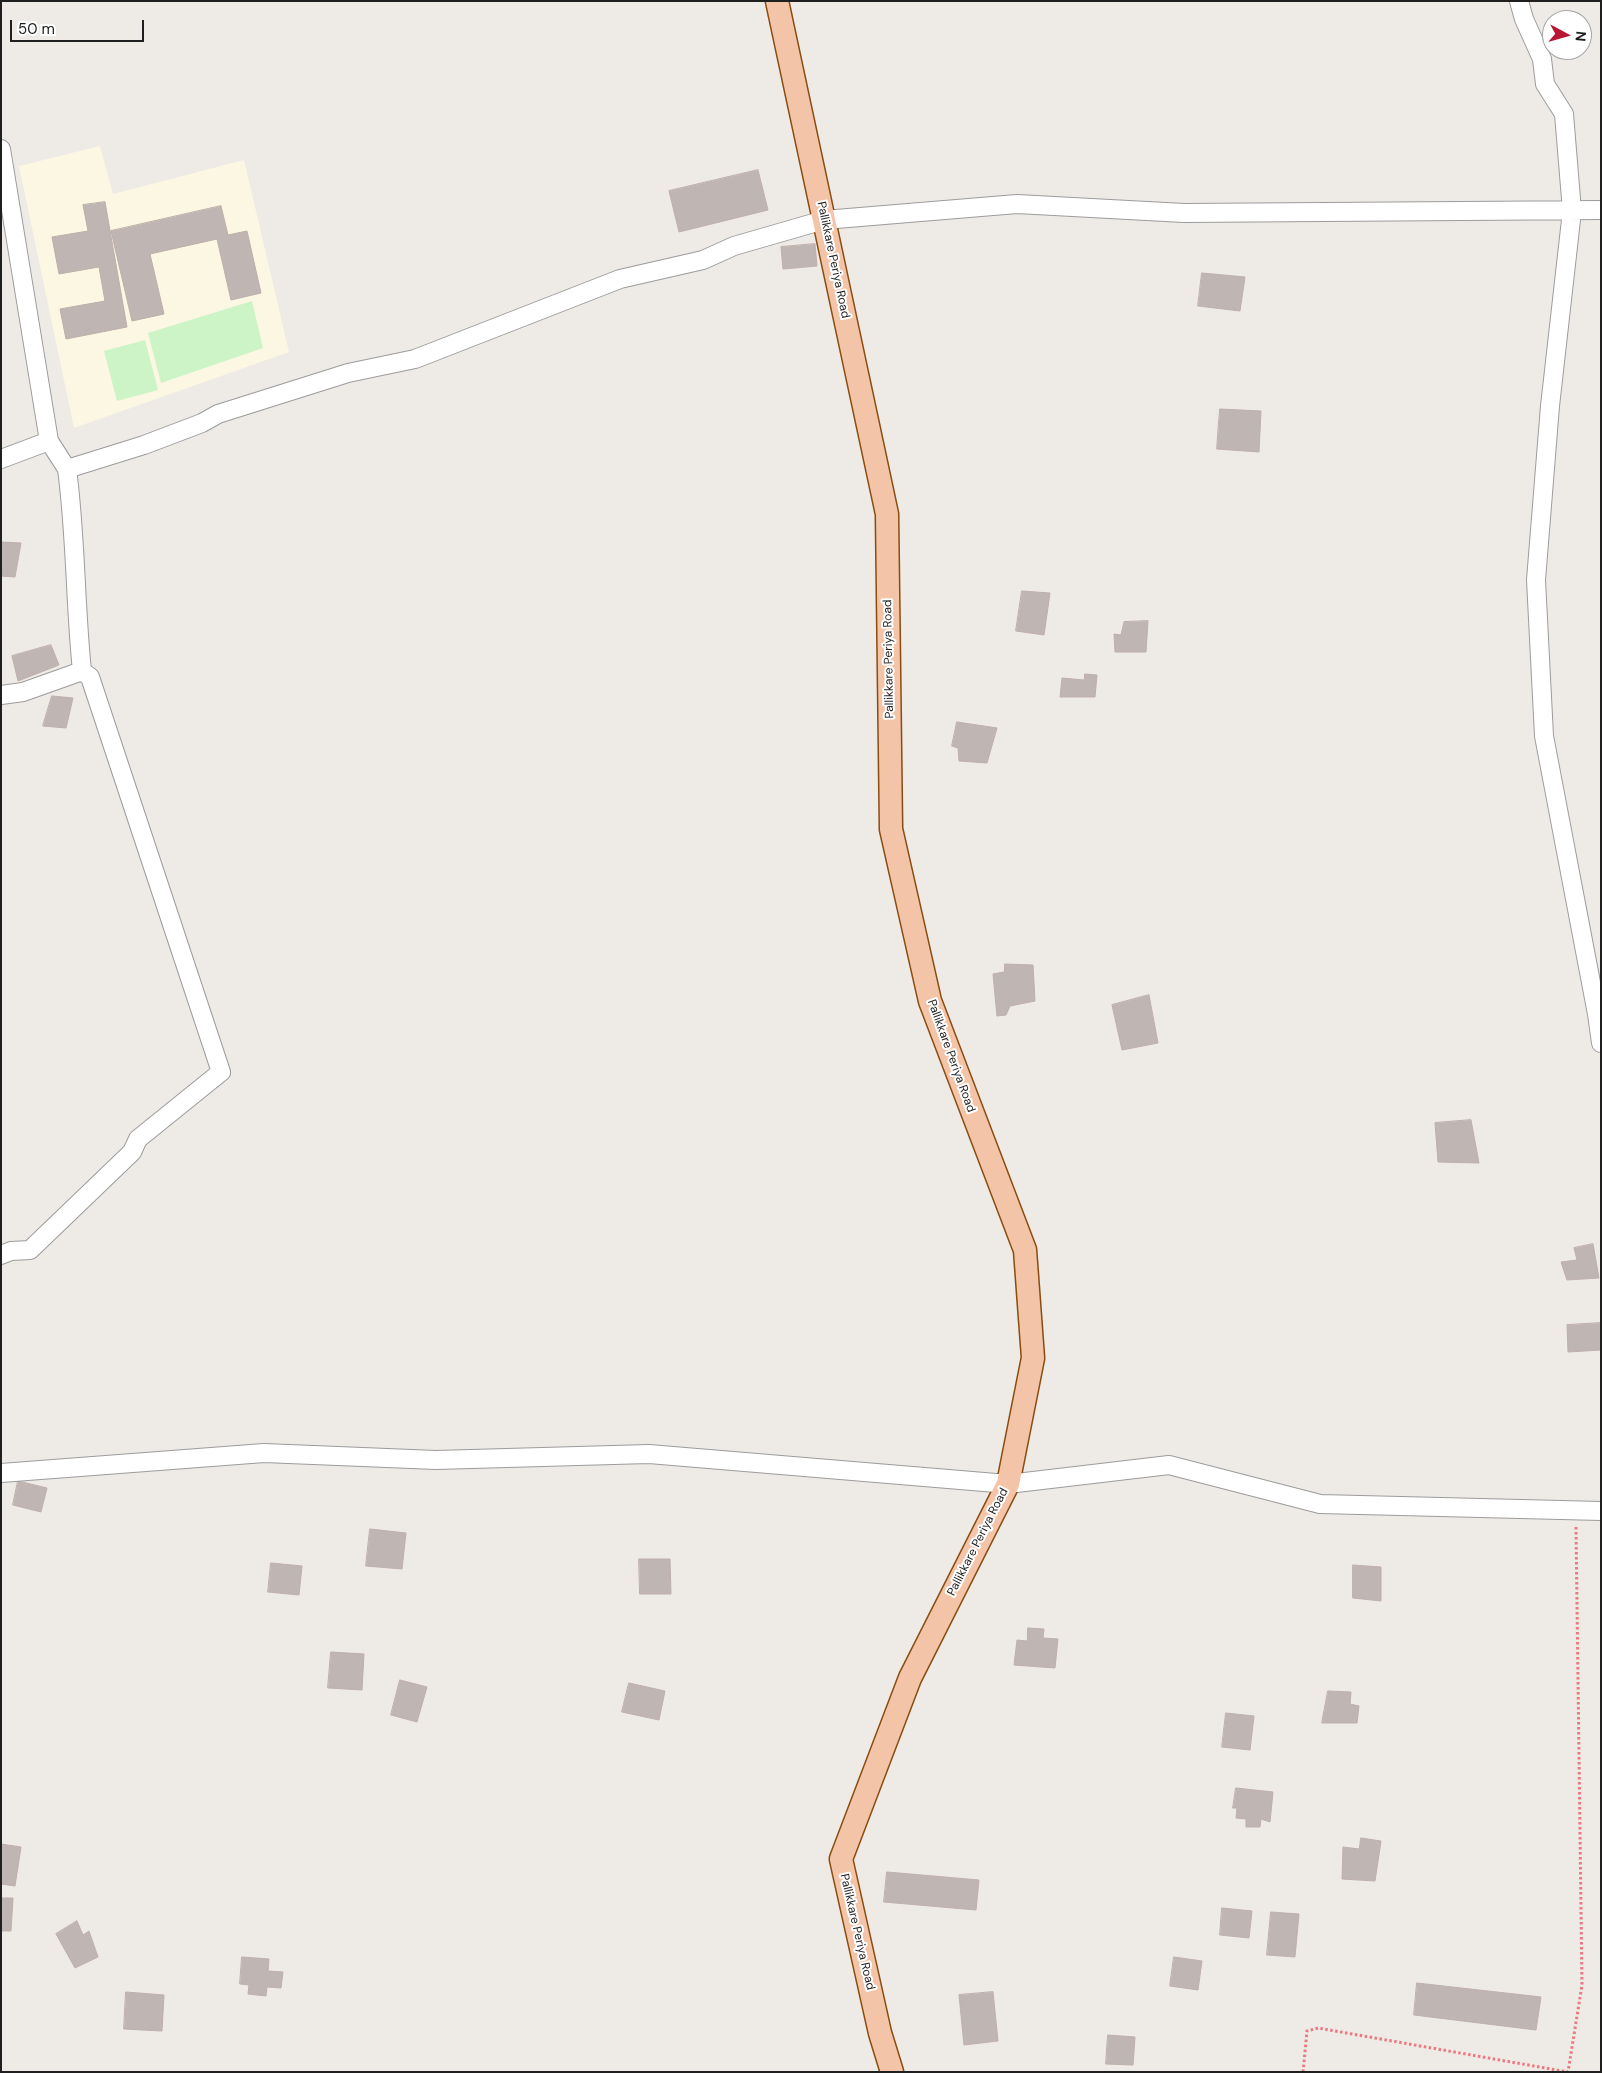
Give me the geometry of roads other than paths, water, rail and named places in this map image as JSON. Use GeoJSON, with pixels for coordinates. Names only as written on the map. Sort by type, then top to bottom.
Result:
{"type":"FeatureCollection","features":[{"type":"Feature","properties":{"kind":"main road","name":"Pallikkare Periya Road"},"geometry":{"type":"LineString","coordinates":[[777,1],[887,514],[891,829],[930,1001],[1025,1250],[1033,1358],[1008,1484],[910,1678],[841,1860],[880,2033],[892,2072]]}},
{"type":"Feature","properties":{"kind":"street"},"geometry":{"type":"LineString","coordinates":[[1519,1],[1524,19],[1542,59],[1545,84],[1564,114],[1572,212],[1550,406],[1536,580],[1544,736],[1597,1014],[1601,1044]]}},
{"type":"Feature","properties":{"kind":"street"},"geometry":{"type":"LineString","coordinates":[[1,149],[49,441],[67,469],[72,508],[77,623],[82,671],[90,677],[221,1072],[138,1139],[132,1152],[30,1250],[11,1251],[1,1255]]}},
{"type":"Feature","properties":{"kind":"street"},"geometry":{"type":"LineString","coordinates":[[67,469],[202,423],[218,414],[348,373],[415,359],[620,279],[703,260],[734,246],[824,220],[1017,204],[1184,212],[1514,209],[1572,212],[1601,210]]}},
{"type":"Feature","properties":{"kind":"street"},"geometry":{"type":"LineString","coordinates":[[1,459],[49,441]]}},
{"type":"Feature","properties":{"kind":"street"},"geometry":{"type":"LineString","coordinates":[[1,695],[23,692],[82,671]]}},
{"type":"Feature","properties":{"kind":"street"},"geometry":{"type":"LineString","coordinates":[[1,1473],[264,1453],[436,1460],[649,1454],[1008,1484],[1169,1466],[1320,1504],[1601,1511]]}}]}
